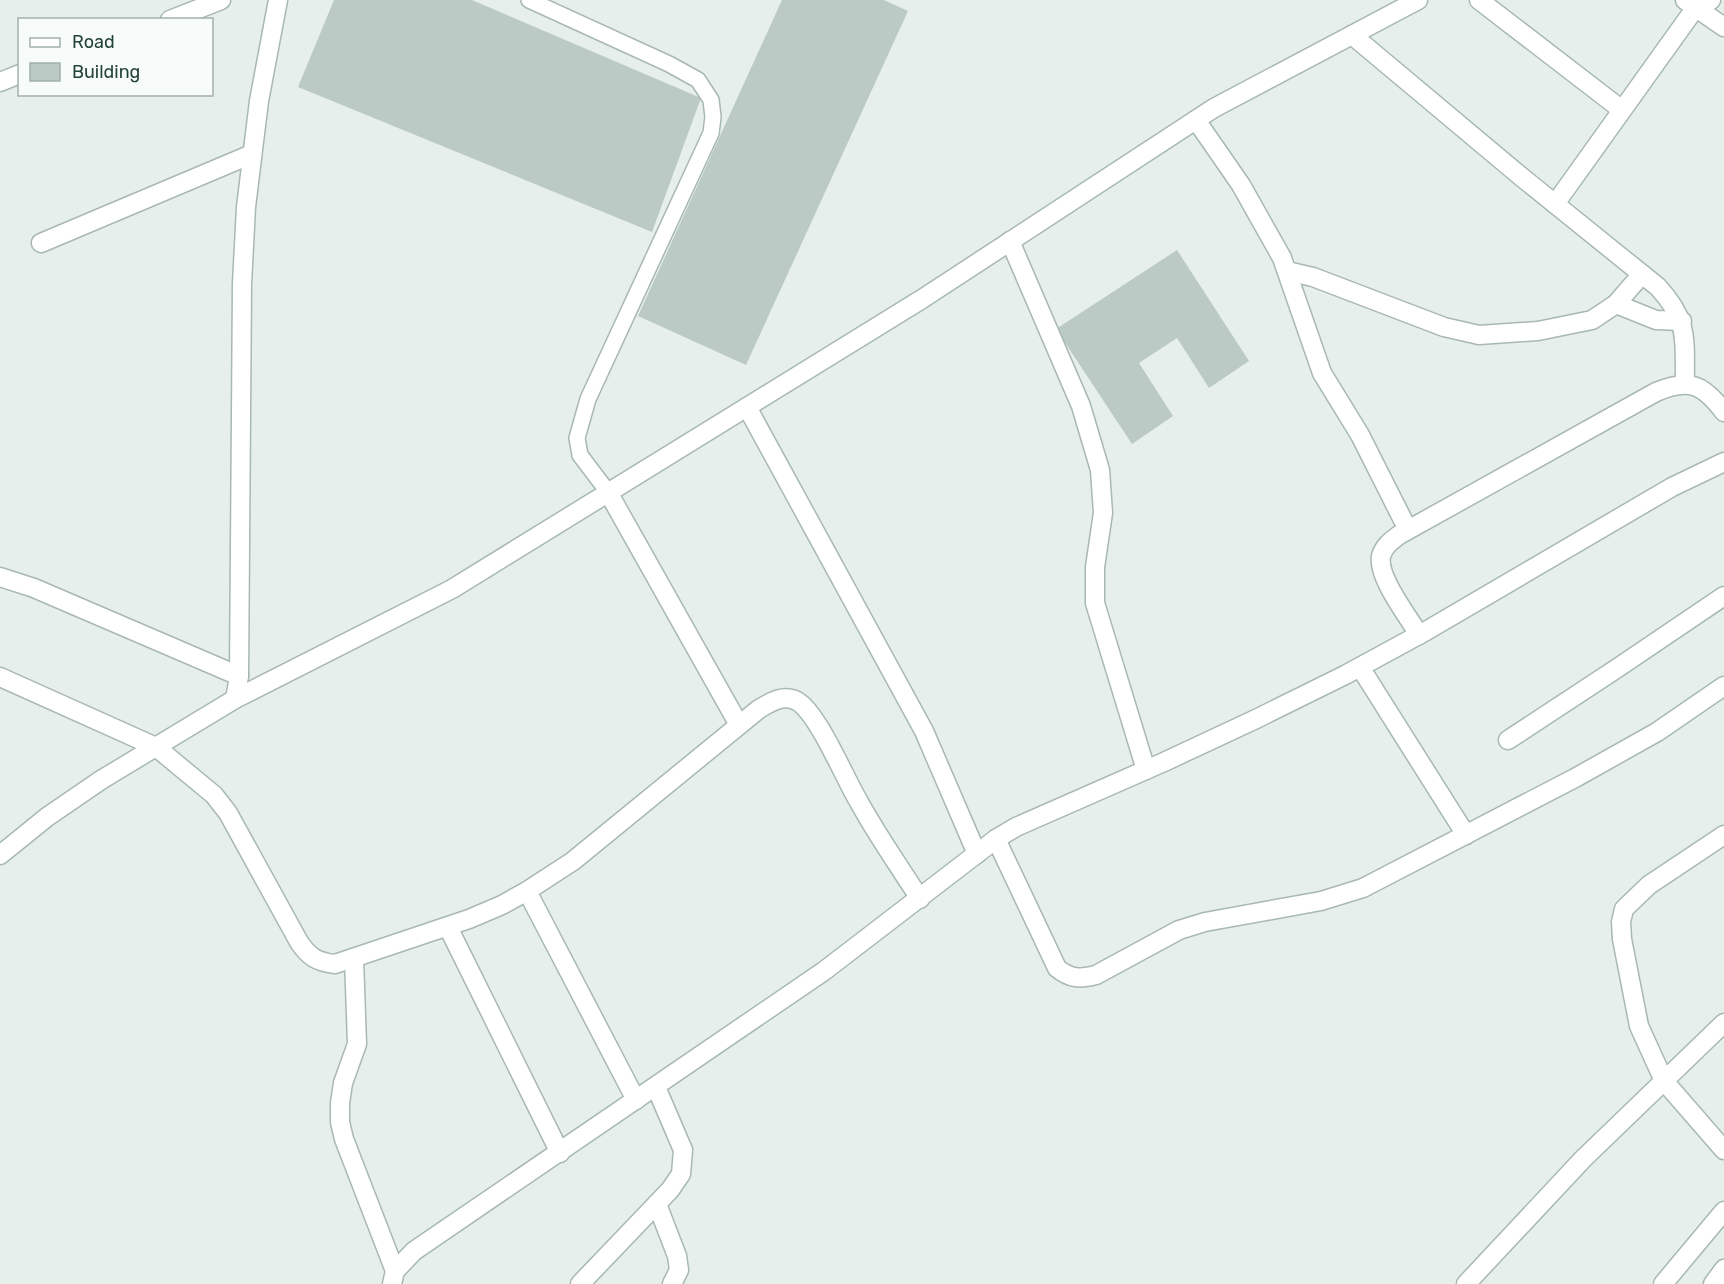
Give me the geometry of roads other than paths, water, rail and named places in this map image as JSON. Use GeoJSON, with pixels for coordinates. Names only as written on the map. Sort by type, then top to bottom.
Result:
{"type":"FeatureCollection","features":[{"type":"Feature","properties":{"kind":"street"},"geometry":{"type":"LineString","coordinates":[[175,18],[221,0]]}},
{"type":"Feature","properties":{"kind":"street"},"geometry":{"type":"LineString","coordinates":[[235,699],[239,676],[242,284],[246,207],[259,101],[278,0]]}},
{"type":"Feature","properties":{"kind":"street"},"geometry":{"type":"LineString","coordinates":[[0,855],[56,811],[101,780],[235,699],[452,589],[922,299],[1214,108],[1418,0]]}},
{"type":"Feature","properties":{"kind":"street"},"geometry":{"type":"LineString","coordinates":[[1479,0],[1623,110]]}},
{"type":"Feature","properties":{"kind":"street"},"geometry":{"type":"LineString","coordinates":[[1555,204],[1697,2],[1724,27]]}},
{"type":"Feature","properties":{"kind":"street"},"geometry":{"type":"LineString","coordinates":[[1352,35],[1642,274],[1669,299],[1682,321],[1685,383]]}},
{"type":"Feature","properties":{"kind":"street"},"geometry":{"type":"LineString","coordinates":[[0,82],[18,75]]}},
{"type":"Feature","properties":{"kind":"street"},"geometry":{"type":"LineString","coordinates":[[1196,120],[1241,184],[1287,271],[1322,373],[1360,435],[1408,530]]}},
{"type":"Feature","properties":{"kind":"street"},"geometry":{"type":"LineString","coordinates":[[41,243],[252,154]]}},
{"type":"Feature","properties":{"kind":"street"},"geometry":{"type":"LineString","coordinates":[[1010,241],[1081,406],[1100,470],[1103,513],[1095,567],[1095,603],[1146,770]]}},
{"type":"Feature","properties":{"kind":"street"},"geometry":{"type":"LineString","coordinates":[[1287,271],[1313,277],[1444,327],[1479,335],[1538,331],[1592,320],[1616,304],[1642,274]]}},
{"type":"Feature","properties":{"kind":"street"},"geometry":{"type":"LineString","coordinates":[[1616,304],[1656,320],[1682,321]]}},
{"type":"Feature","properties":{"kind":"street"},"geometry":{"type":"LineString","coordinates":[[1419,635],[1388,584],[1381,567],[1381,556],[1386,545],[1408,530],[1656,392],[1671,386],[1685,383],[1703,389],[1724,412]]}},
{"type":"Feature","properties":{"kind":"street"},"geometry":{"type":"LineString","coordinates":[[747,407],[924,732],[977,854]]}},
{"type":"Feature","properties":{"kind":"street"},"geometry":{"type":"LineString","coordinates":[[393,1277],[414,1251],[824,971],[996,839],[1016,827],[1256,719],[1360,666],[1419,635],[1672,488],[1724,462]]}},
{"type":"Feature","properties":{"kind":"street"},"geometry":{"type":"LineString","coordinates":[[608,492],[739,725]]}},
{"type":"Feature","properties":{"kind":"street"},"geometry":{"type":"LineString","coordinates":[[0,577],[34,588],[239,676]]}},
{"type":"Feature","properties":{"kind":"street"},"geometry":{"type":"LineString","coordinates":[[1508,740],[1724,596]]}},
{"type":"Feature","properties":{"kind":"street"},"geometry":{"type":"LineString","coordinates":[[1360,666],[1466,835]]}},
{"type":"Feature","properties":{"kind":"street"},"geometry":{"type":"LineString","coordinates":[[0,676],[156,747],[214,795],[228,813],[308,956],[321,962],[335,964],[448,927],[502,905],[527,891],[573,861],[759,709],[776,699],[788,698],[797,701],[811,714],[859,803],[920,898]]}},
{"type":"Feature","properties":{"kind":"street"},"geometry":{"type":"LineString","coordinates":[[996,839],[1057,968],[1065,975],[1080,979],[1096,975],[1186,927],[1321,901],[1363,888],[1658,732],[1724,686]]}},
{"type":"Feature","properties":{"kind":"street"},"geometry":{"type":"LineString","coordinates":[[1724,835],[1648,885],[1624,909],[1621,922],[1622,939],[1639,1026],[1664,1081],[1724,1150]]}},
{"type":"Feature","properties":{"kind":"street"},"geometry":{"type":"LineString","coordinates":[[527,891],[636,1100]]}},
{"type":"Feature","properties":{"kind":"street"},"geometry":{"type":"LineString","coordinates":[[448,927],[560,1153]]}},
{"type":"Feature","properties":{"kind":"street"},"geometry":{"type":"LineString","coordinates":[[354,958],[357,1044],[343,1083],[340,1122],[344,1140],[393,1277]]}},
{"type":"Feature","properties":{"kind":"street"},"geometry":{"type":"LineString","coordinates":[[1466,1284],[1583,1159],[1724,1023]]}},
{"type":"Feature","properties":{"kind":"street"},"geometry":{"type":"LineString","coordinates":[[580,1284],[670,1190],[681,1174],[683,1150],[656,1087]]}},
{"type":"Feature","properties":{"kind":"street"},"geometry":{"type":"LineString","coordinates":[[657,1204],[677,1256],[679,1270],[672,1284]]}},
{"type":"Feature","properties":{"kind":"street"},"geometry":{"type":"LineString","coordinates":[[1663,1284],[1724,1211]]}},
{"type":"Feature","properties":{"kind":"street"},"geometry":{"type":"LineString","coordinates":[[1713,1284],[1724,1269]]}},
{"type":"Feature","properties":{"kind":"lane"},"geometry":{"type":"LineString","coordinates":[[530,0],[669,64],[698,80],[711,100],[713,117],[711,133],[588,399],[577,438],[580,455],[608,492]]}}]}
